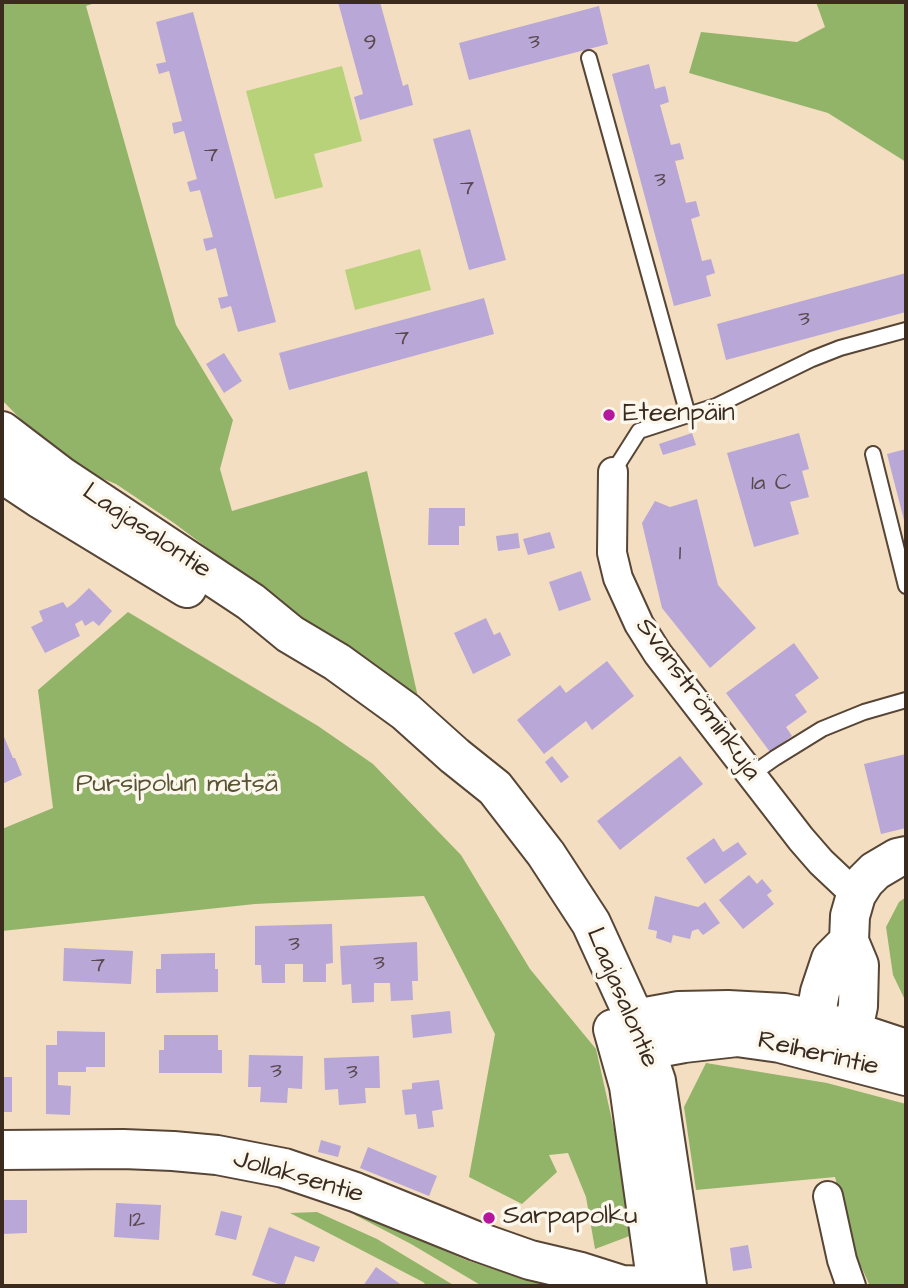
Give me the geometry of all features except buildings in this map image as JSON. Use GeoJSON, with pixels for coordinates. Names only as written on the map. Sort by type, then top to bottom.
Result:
{"type":"FeatureCollection","features":[{"type":"Feature","properties":{"kind":"main road","name":"Laajasalontie"},"geometry":{"type":"LineString","coordinates":[[3,433],[61,476],[251,602],[290,634],[337,662],[406,712],[455,756],[480,797],[548,890],[574,935],[606,1009],[633,1037],[656,1081],[655,1279]]}},
{"type":"Feature","properties":{"kind":"main road","name":"Laajasalontie"},"geometry":{"type":"LineString","coordinates":[[2,471],[12,481],[39,498],[239,620],[290,634]]}},
{"type":"Feature","properties":{"kind":"main road"},"geometry":{"type":"LineString","coordinates":[[831,1035],[858,1006],[859,965],[849,941],[850,916],[856,895],[875,871],[897,858],[906,856]]}},
{"type":"Feature","properties":{"kind":"main road","name":"Reiherintie"},"geometry":{"type":"LineString","coordinates":[[633,1037],[684,1043],[737,1037],[780,1043],[831,1035],[906,1049]]}},
{"type":"Feature","properties":{"kind":"main road","name":"Reiherintie"},"geometry":{"type":"LineString","coordinates":[[831,1035],[906,1076]]}},
{"type":"Feature","properties":{"kind":"main road","name":"Jollaksentie"},"geometry":{"type":"LineString","coordinates":[[2,1150],[173,1151],[217,1155],[284,1168],[355,1192],[530,1260],[581,1272],[655,1279]]}},
{"type":"Feature","properties":{"kind":"street","name":"Svanströminkuja"},"geometry":{"type":"LineString","coordinates":[[613,472],[612,553],[626,598],[639,624],[658,654],[801,839],[856,895]]}},
{"type":"Feature","properties":{"kind":"street"},"geometry":{"type":"LineString","coordinates":[[828,1196],[842,1260],[851,1286]]}},
{"type":"Feature","properties":{"kind":"lane"},"geometry":{"type":"LineString","coordinates":[[589,58],[688,415]]}},
{"type":"Feature","properties":{"kind":"lane"},"geometry":{"type":"LineString","coordinates":[[613,472],[639,430],[716,406],[840,348],[906,330]]}},
{"type":"Feature","properties":{"kind":"lane"},"geometry":{"type":"LineString","coordinates":[[873,454],[906,586]]}},
{"type":"Feature","properties":{"kind":"lane"},"geometry":{"type":"LineString","coordinates":[[751,775],[822,729],[864,712],[906,700]]}},
{"type":"Feature","properties":{"kind":"green space"},"geometry":{"type":"Polygon","coordinates":[[[2,2],[98,2],[86,6],[176,325],[233,420],[220,469],[232,511],[367,471],[420,706],[250,590],[251,581],[174,523],[116,484],[86,472],[42,441],[2,400],[2,2]]]}},
{"type":"Feature","properties":{"kind":"green space"},"geometry":{"type":"Polygon","coordinates":[[[816,2],[906,2],[906,162],[828,113],[689,73],[701,32],[797,42],[825,27],[816,2]]]}},
{"type":"Feature","properties":{"kind":"green space"},"geometry":{"type":"Polygon","coordinates":[[[342,66],[362,141],[314,154],[323,187],[275,199],[246,91],[342,66]]]}},
{"type":"Feature","properties":{"kind":"green space"},"geometry":{"type":"Polygon","coordinates":[[[420,249],[431,290],[355,310],[345,270],[420,249]]]}},
{"type":"Feature","properties":{"kind":"green space","name":"Pursipolun metsä"},"geometry":{"type":"Polygon","coordinates":[[[128,612],[318,726],[373,764],[461,855],[530,969],[596,1049],[635,1234],[595,1249],[586,1197],[568,1153],[549,1155],[557,1172],[522,1204],[469,1177],[495,1034],[424,896],[255,904],[2,931],[2,829],[53,808],[38,690],[128,612]]]}},
{"type":"Feature","properties":{"kind":"green space"},"geometry":{"type":"Polygon","coordinates":[[[906,897],[906,1002],[893,975],[886,927],[899,902],[906,897]]]}},
{"type":"Feature","properties":{"kind":"green space"},"geometry":{"type":"Polygon","coordinates":[[[706,1063],[827,1083],[906,1104],[906,1286],[870,1286],[854,1251],[835,1177],[696,1190],[684,1107],[706,1063]]]}},
{"type":"Feature","properties":{"kind":"green space"},"geometry":{"type":"Polygon","coordinates":[[[351,1210],[466,1260],[529,1281],[555,1286],[482,1286],[355,1215],[351,1210]]]}},
{"type":"Feature","properties":{"kind":"green space"},"geometry":{"type":"Polygon","coordinates":[[[317,1212],[377,1239],[455,1286],[427,1286],[290,1213],[317,1212]]]}},
{"type":"Feature","properties":{"kind":"place","name":"Eteenpäin"},"geometry":{"type":"Point","coordinates":[609,415]}},
{"type":"Feature","properties":{"kind":"place","name":"Sarpapolku"},"geometry":{"type":"Point","coordinates":[489,1218]}}]}
